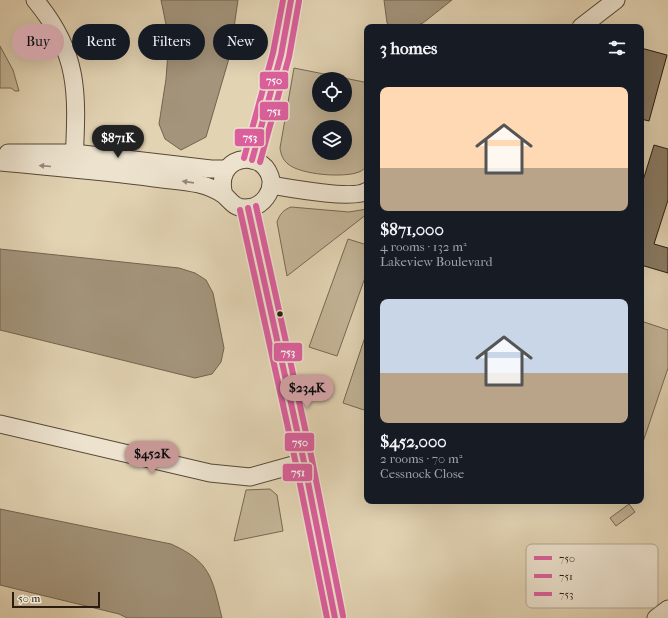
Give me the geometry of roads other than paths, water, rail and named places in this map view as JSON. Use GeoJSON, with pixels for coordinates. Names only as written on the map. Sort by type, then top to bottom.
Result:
{"type":"FeatureCollection","features":[{"type":"Feature","properties":{"kind":"street"},"geometry":{"type":"LineString","coordinates":[[35,0],[55,27],[68,58],[73,75],[76,96],[74,161]]}},
{"type":"Feature","properties":{"kind":"street"},"geometry":{"type":"LineString","coordinates":[[252,160],[281,55],[291,0]]}},
{"type":"Feature","properties":{"kind":"street"},"geometry":{"type":"LineString","coordinates":[[585,24],[616,0]]}},
{"type":"Feature","properties":{"kind":"street"},"geometry":{"type":"LineString","coordinates":[[0,153],[74,161],[226,169]]}},
{"type":"Feature","properties":{"kind":"street"},"geometry":{"type":"LineString","coordinates":[[242,159],[260,163],[266,169],[270,177],[271,185],[264,201],[256,206],[248,208],[238,207],[230,203],[224,195],[222,186],[222,177],[226,169],[234,162],[242,159]]}},
{"type":"Feature","properties":{"kind":"street"},"geometry":{"type":"LineString","coordinates":[[0,162],[74,161],[200,184],[224,195]]}},
{"type":"Feature","properties":{"kind":"street"},"geometry":{"type":"LineString","coordinates":[[271,185],[339,194],[364,192]]}},
{"type":"Feature","properties":{"kind":"street"},"geometry":{"type":"LineString","coordinates":[[248,208],[304,462],[335,618]]}},
{"type":"Feature","properties":{"kind":"street"},"geometry":{"type":"LineString","coordinates":[[0,424],[210,473],[250,476],[304,462]]}},
{"type":"Feature","properties":{"kind":"street"},"geometry":{"type":"LineString","coordinates":[[656,618],[668,609]]}}]}
